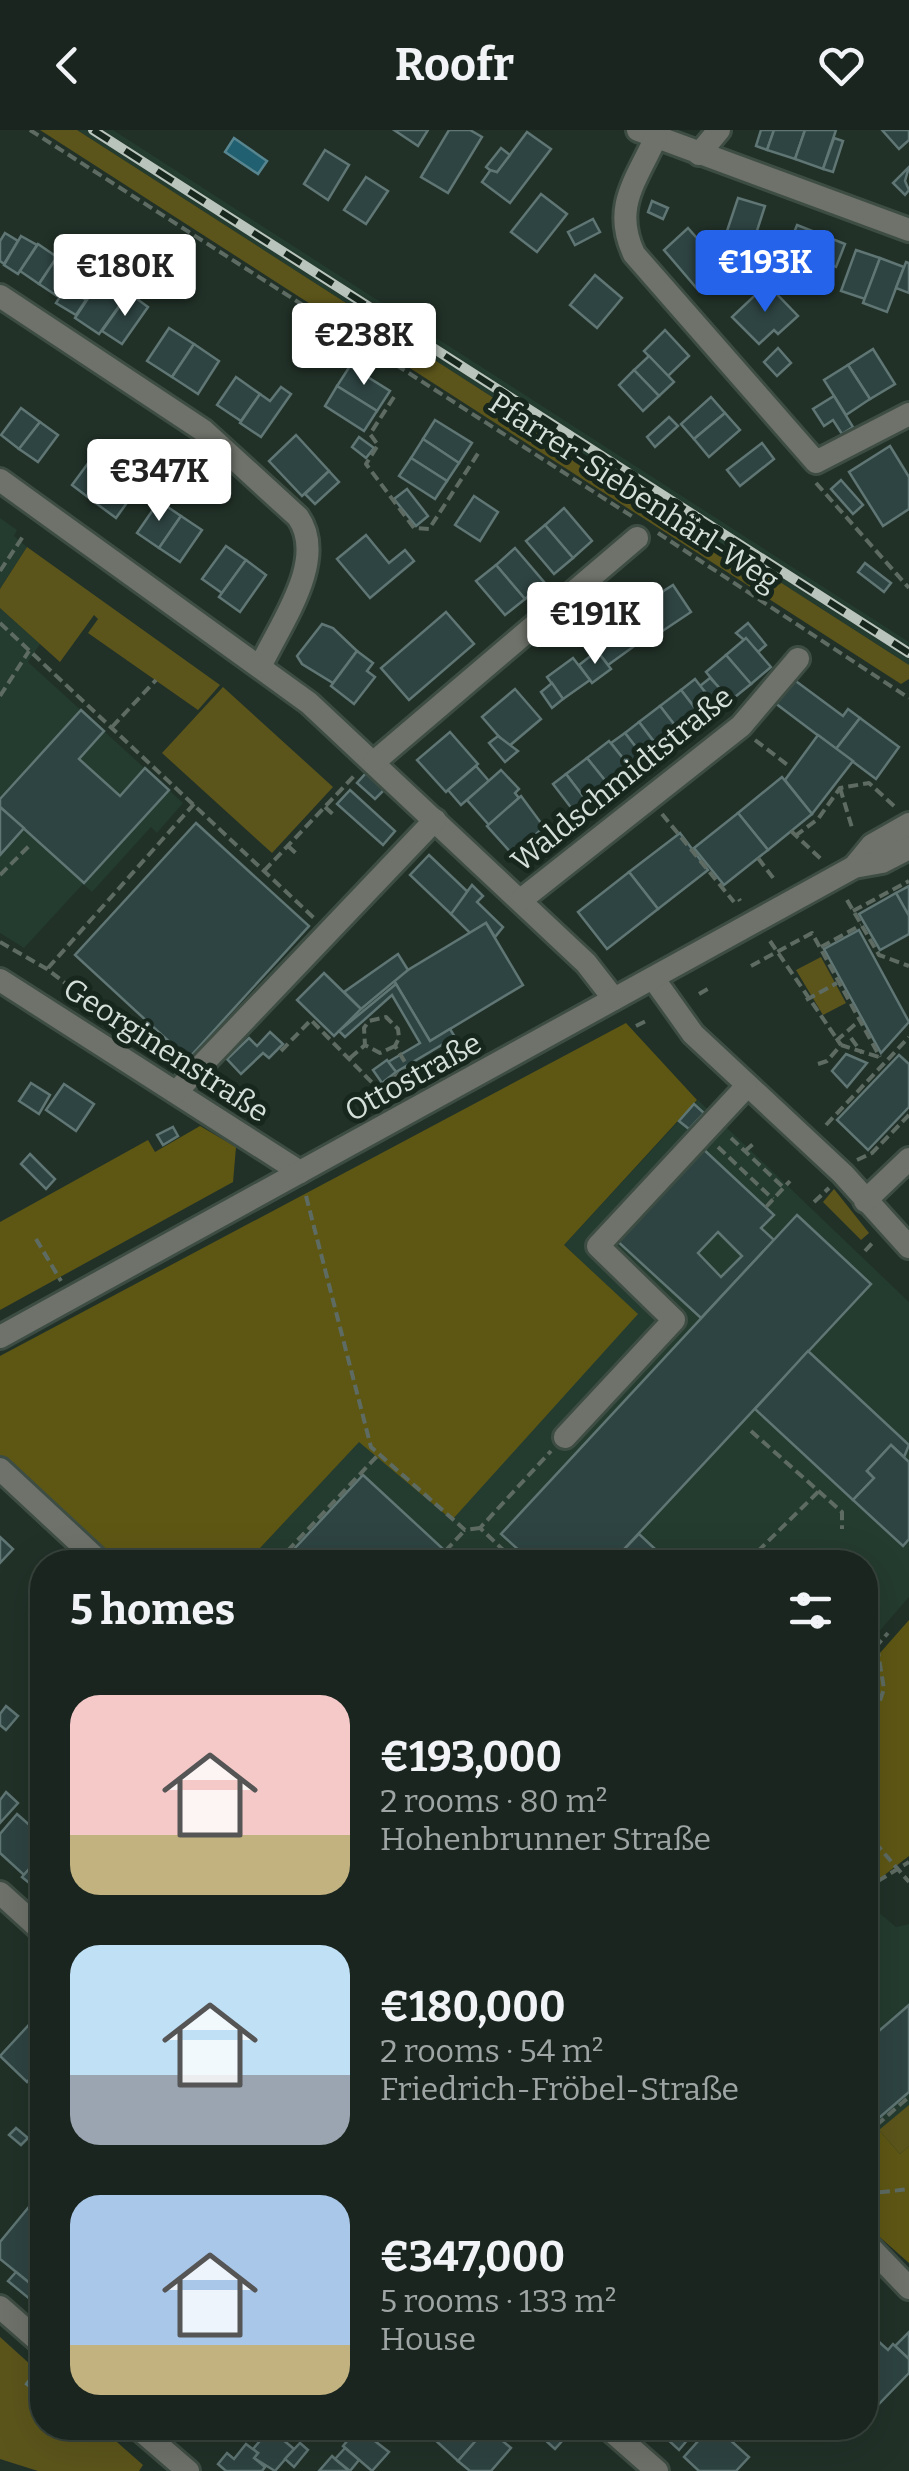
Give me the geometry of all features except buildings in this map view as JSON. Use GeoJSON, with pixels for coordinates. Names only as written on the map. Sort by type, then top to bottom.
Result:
{"type":"FeatureCollection","features":[{"type":"Feature","properties":{"kind":"street"},"geometry":{"type":"LineString","coordinates":[[699,154],[718,130]]}},
{"type":"Feature","properties":{"kind":"street"},"geometry":{"type":"LineString","coordinates":[[909,230],[647,134],[623,208],[622,228],[634,254],[816,462],[909,414]]}},
{"type":"Feature","properties":{"kind":"street"},"geometry":{"type":"LineString","coordinates":[[0,296],[204,431],[306,528],[309,558],[261,665]]}},
{"type":"Feature","properties":{"kind":"street"},"geometry":{"type":"LineString","coordinates":[[0,480],[261,665],[372,761],[521,900],[586,963],[614,1000]]}},
{"type":"Feature","properties":{"kind":"street"},"geometry":{"type":"LineString","coordinates":[[372,761],[640,528]]}},
{"type":"Feature","properties":{"kind":"street","name":"Waldschmidtstraße"},"geometry":{"type":"LineString","coordinates":[[521,900],[742,726],[798,658]]}},
{"type":"Feature","properties":{"kind":"street"},"geometry":{"type":"LineString","coordinates":[[176,1092],[435,820]]}},
{"type":"Feature","properties":{"kind":"street","name":"Ottostraße"},"geometry":{"type":"LineString","coordinates":[[854,867],[872,845],[906,820]]}},
{"type":"Feature","properties":{"kind":"street","name":"Ottostraße"},"geometry":{"type":"LineString","coordinates":[[0,1337],[854,867],[882,862],[909,848]]}},
{"type":"Feature","properties":{"kind":"street"},"geometry":{"type":"LineString","coordinates":[[653,978],[693,1034],[842,1174],[909,1248]]}},
{"type":"Feature","properties":{"kind":"street","name":"Georginenstraße"},"geometry":{"type":"LineString","coordinates":[[0,980],[300,1172]]}},
{"type":"Feature","properties":{"kind":"street"},"geometry":{"type":"LineString","coordinates":[[565,1437],[674,1320],[598,1246],[746,1086]]}},
{"type":"Feature","properties":{"kind":"street"},"geometry":{"type":"LineString","coordinates":[[866,1201],[909,1158]]}},
{"type":"Feature","properties":{"kind":"street"},"geometry":{"type":"LineString","coordinates":[[0,1469],[87,1550]]}},
{"type":"Feature","properties":{"kind":"street"},"geometry":{"type":"LineString","coordinates":[[0,1893],[30,1920]]}},
{"type":"Feature","properties":{"kind":"street"},"geometry":{"type":"LineString","coordinates":[[878,2256],[909,2288]]}},
{"type":"Feature","properties":{"kind":"street"},"geometry":{"type":"LineString","coordinates":[[0,2307],[30,2333]]}},
{"type":"Feature","properties":{"kind":"street"},"geometry":{"type":"LineString","coordinates":[[152,2440],[188,2471]]}},
{"type":"Feature","properties":{"kind":"street"},"geometry":{"type":"LineString","coordinates":[[622,2440],[657,2471]]}},
{"type":"Feature","properties":{"kind":"path","name":"Pfarrer-Siebenhärl-Weg"},"geometry":{"type":"LineString","coordinates":[[30,130],[640,528],[909,698]]}},
{"type":"Feature","properties":{"kind":"path"},"geometry":{"type":"LineString","coordinates":[[394,397],[370,434],[378,445],[366,464],[414,528],[429,529],[479,452]]}},
{"type":"Feature","properties":{"kind":"path"},"geometry":{"type":"LineString","coordinates":[[816,462],[812,478],[909,588]]}},
{"type":"Feature","properties":{"kind":"path"},"geometry":{"type":"LineString","coordinates":[[0,572],[24,536]]}},
{"type":"Feature","properties":{"kind":"path"},"geometry":{"type":"LineString","coordinates":[[891,583],[900,578]]}},
{"type":"Feature","properties":{"kind":"path"},"geometry":{"type":"LineString","coordinates":[[0,624],[329,932]]}},
{"type":"Feature","properties":{"kind":"path"},"geometry":{"type":"LineString","coordinates":[[0,696],[29,650]]}},
{"type":"Feature","properties":{"kind":"path"},"geometry":{"type":"LineString","coordinates":[[112,727],[156,680]]}},
{"type":"Feature","properties":{"kind":"path"},"geometry":{"type":"LineString","coordinates":[[742,726],[789,766]]}},
{"type":"Feature","properties":{"kind":"path"},"geometry":{"type":"LineString","coordinates":[[264,871],[372,761]]}},
{"type":"Feature","properties":{"kind":"path"},"geometry":{"type":"LineString","coordinates":[[822,860],[793,834],[818,818],[840,788],[869,783],[906,820]]}},
{"type":"Feature","properties":{"kind":"path"},"geometry":{"type":"LineString","coordinates":[[840,788],[858,840]]}},
{"type":"Feature","properties":{"kind":"path"},"geometry":{"type":"LineString","coordinates":[[650,798],[738,901]]}},
{"type":"Feature","properties":{"kind":"path"},"geometry":{"type":"LineString","coordinates":[[47,969],[194,804]]}},
{"type":"Feature","properties":{"kind":"path"},"geometry":{"type":"LineString","coordinates":[[325,807],[335,816]]}},
{"type":"Feature","properties":{"kind":"path"},"geometry":{"type":"LineString","coordinates":[[0,875],[29,846]]}},
{"type":"Feature","properties":{"kind":"path"},"geometry":{"type":"LineString","coordinates":[[288,846],[298,856]]}},
{"type":"Feature","properties":{"kind":"path"},"geometry":{"type":"LineString","coordinates":[[758,858],[774,879]]}},
{"type":"Feature","properties":{"kind":"path"},"geometry":{"type":"LineString","coordinates":[[853,911],[909,881]]}},
{"type":"Feature","properties":{"kind":"path"},"geometry":{"type":"LineString","coordinates":[[847,900],[879,955],[909,966]]}},
{"type":"Feature","properties":{"kind":"path"},"geometry":{"type":"LineString","coordinates":[[820,948],[861,925]]}},
{"type":"Feature","properties":{"kind":"path"},"geometry":{"type":"LineString","coordinates":[[751,966],[812,933],[880,1057]]}},
{"type":"Feature","properties":{"kind":"path"},"geometry":{"type":"LineString","coordinates":[[770,941],[838,1043],[886,1060]]}},
{"type":"Feature","properties":{"kind":"path"},"geometry":{"type":"LineString","coordinates":[[0,942],[47,969],[146,1047]]}},
{"type":"Feature","properties":{"kind":"path"},"geometry":{"type":"LineString","coordinates":[[806,1000],[838,983]]}},
{"type":"Feature","properties":{"kind":"path"},"geometry":{"type":"LineString","coordinates":[[698,994],[711,987]]}},
{"type":"Feature","properties":{"kind":"path"},"geometry":{"type":"LineString","coordinates":[[365,1045],[364,1028],[377,1017],[386,1017],[398,1029],[396,1046],[418,1084]]}},
{"type":"Feature","properties":{"kind":"path"},"geometry":{"type":"LineString","coordinates":[[282,1051],[311,1020],[389,1100]]}},
{"type":"Feature","properties":{"kind":"path"},"geometry":{"type":"LineString","coordinates":[[636,1026],[648,1020]]}},
{"type":"Feature","properties":{"kind":"path"},"geometry":{"type":"LineString","coordinates":[[818,1064],[827,1061],[859,1020]]}},
{"type":"Feature","properties":{"kind":"path"},"geometry":{"type":"LineString","coordinates":[[826,1124],[909,1037]]}},
{"type":"Feature","properties":{"kind":"path"},"geometry":{"type":"LineString","coordinates":[[851,1038],[862,1054]]}},
{"type":"Feature","properties":{"kind":"path"},"geometry":{"type":"LineString","coordinates":[[365,1045],[380,1054],[396,1046]]}},
{"type":"Feature","properties":{"kind":"path"},"geometry":{"type":"LineString","coordinates":[[350,1058],[365,1045]]}},
{"type":"Feature","properties":{"kind":"path"},"geometry":{"type":"LineString","coordinates":[[378,1088],[408,1068]]}},
{"type":"Feature","properties":{"kind":"path"},"geometry":{"type":"LineString","coordinates":[[728,1135],[784,1188]]}},
{"type":"Feature","properties":{"kind":"path"},"geometry":{"type":"LineString","coordinates":[[745,1151],[752,1144]]}},
{"type":"Feature","properties":{"kind":"path"},"geometry":{"type":"LineString","coordinates":[[716,1146],[773,1199]]}},
{"type":"Feature","properties":{"kind":"path"},"geometry":{"type":"LineString","coordinates":[[766,1170],[772,1164]]}},
{"type":"Feature","properties":{"kind":"path"},"geometry":{"type":"LineString","coordinates":[[300,1172],[371,1447],[466,1530]]}},
{"type":"Feature","properties":{"kind":"path"},"geometry":{"type":"LineString","coordinates":[[766,1207],[790,1181]]}},
{"type":"Feature","properties":{"kind":"path"},"geometry":{"type":"LineString","coordinates":[[36,1240],[71,1298]]}},
{"type":"Feature","properties":{"kind":"path"},"geometry":{"type":"LineString","coordinates":[[865,1250],[875,1240]]}},
{"type":"Feature","properties":{"kind":"path"},"geometry":{"type":"LineString","coordinates":[[752,1431],[842,1512],[842,1529]]}},
{"type":"Feature","properties":{"kind":"path"},"geometry":{"type":"LineString","coordinates":[[447,1550],[466,1530],[480,1528],[565,1437]]}},
{"type":"Feature","properties":{"kind":"path"},"geometry":{"type":"LineString","coordinates":[[288,1550],[379,1454]]}},
{"type":"Feature","properties":{"kind":"path"},"geometry":{"type":"LineString","coordinates":[[759,1550],[819,1492]]}},
{"type":"Feature","properties":{"kind":"path"},"geometry":{"type":"LineString","coordinates":[[480,1528],[503,1550]]}},
{"type":"Feature","properties":{"kind":"path"},"geometry":{"type":"LineString","coordinates":[[878,1645],[888,1632]]}},
{"type":"Feature","properties":{"kind":"path"},"geometry":{"type":"LineString","coordinates":[[878,1652],[884,1689],[878,1706]]}},
{"type":"Feature","properties":{"kind":"path"},"geometry":{"type":"LineString","coordinates":[[878,1847],[909,1882]]}},
{"type":"Feature","properties":{"kind":"path"},"geometry":{"type":"LineString","coordinates":[[878,1882],[909,1862]]}},
{"type":"Feature","properties":{"kind":"path"},"geometry":{"type":"LineString","coordinates":[[878,2124],[909,2097]]}},
{"type":"Feature","properties":{"kind":"path"},"geometry":{"type":"LineString","coordinates":[[878,2193],[909,2189]]}},
{"type":"Feature","properties":{"kind":"shaded area"},"geometry":{"type":"Polygon","coordinates":[[[40,130],[77,130],[909,665],[909,679],[901,684],[40,130]]]}},
{"type":"Feature","properties":{"kind":"shaded area"},"geometry":{"type":"Polygon","coordinates":[[[77,130],[113,130],[909,642],[909,665],[77,130]]]}},
{"type":"Feature","properties":{"kind":"shaded area"},"geometry":{"type":"Polygon","coordinates":[[[0,518],[17,530],[14,536],[27,547],[0,589],[0,518]]]}},
{"type":"Feature","properties":{"kind":"shaded area"},"geometry":{"type":"Polygon","coordinates":[[[27,547],[220,685],[198,710],[88,633],[98,619],[94,615],[60,662],[0,608],[0,589],[27,547]]]}},
{"type":"Feature","properties":{"kind":"shaded area"},"geometry":{"type":"Polygon","coordinates":[[[0,608],[40,644],[28,662],[183,803],[157,833],[151,827],[92,892],[83,884],[24,948],[0,933],[0,855],[24,829],[0,807],[0,608]]]}},
{"type":"Feature","properties":{"kind":"shaded area"},"geometry":{"type":"Polygon","coordinates":[[[223,687],[333,787],[272,853],[162,753],[223,687]]]}},
{"type":"Feature","properties":{"kind":"shaded area"},"geometry":{"type":"Polygon","coordinates":[[[821,957],[846,1003],[823,1015],[796,970],[821,957]]]}},
{"type":"Feature","properties":{"kind":"shaded area"},"geometry":{"type":"Polygon","coordinates":[[[626,1023],[697,1100],[564,1245],[638,1314],[452,1520],[359,1442],[258,1550],[102,1550],[0,1459],[0,1356],[626,1023]]]}},
{"type":"Feature","properties":{"kind":"shaded area"},"geometry":{"type":"Polygon","coordinates":[[[698,1100],[909,1302],[909,1597],[878,1633],[878,1550],[258,1550],[359,1441],[451,1519],[637,1314],[564,1245],[698,1100]]]}},
{"type":"Feature","properties":{"kind":"shaded area"},"geometry":{"type":"Polygon","coordinates":[[[200,1126],[236,1147],[233,1182],[0,1310],[0,1222],[148,1140],[155,1152],[200,1126]]]}},
{"type":"Feature","properties":{"kind":"shaded area"},"geometry":{"type":"Polygon","coordinates":[[[834,1189],[869,1233],[861,1240],[823,1202],[834,1189]]]}},
{"type":"Feature","properties":{"kind":"shaded area"},"geometry":{"type":"Polygon","coordinates":[[[909,1620],[909,1856],[878,1880],[878,1655],[909,1620]]]}},
{"type":"Feature","properties":{"kind":"shaded area"},"geometry":{"type":"Polygon","coordinates":[[[878,1912],[896,1927],[909,1924],[909,2146],[900,2154],[879,2131],[878,1912]]]}},
{"type":"Feature","properties":{"kind":"shaded area"},"geometry":{"type":"Polygon","coordinates":[[[909,2105],[909,2146],[900,2154],[879,2130],[909,2105]]]}},
{"type":"Feature","properties":{"kind":"shaded area"},"geometry":{"type":"Polygon","coordinates":[[[878,2131],[900,2154],[909,2146],[909,2263],[878,2236],[878,2131]]]}},
{"type":"Feature","properties":{"kind":"shaded area"},"geometry":{"type":"Polygon","coordinates":[[[0,2337],[30,2364],[30,2440],[115,2440],[143,2465],[139,2471],[38,2471],[0,2459],[0,2337]]]}},
{"type":"Feature","properties":{"kind":"water"},"geometry":{"type":"Polygon","coordinates":[[[234,138],[267,161],[258,174],[225,152],[234,138]]]}},
{"type":"Feature","properties":{"kind":"railway"},"geometry":{"type":"LineString","coordinates":[[93,130],[909,653]]}}]}
